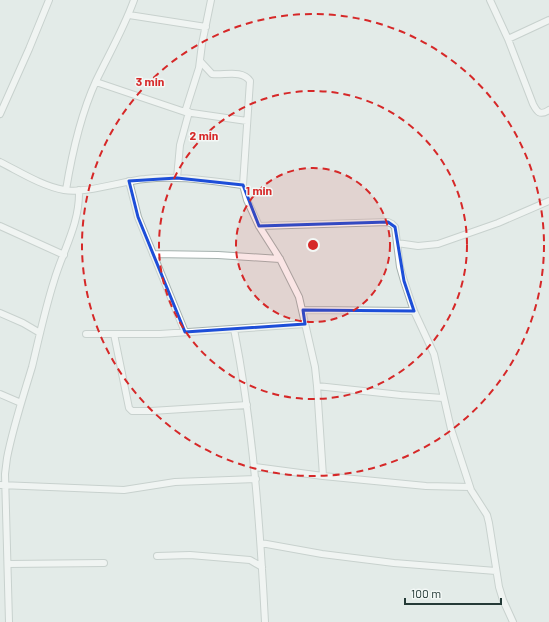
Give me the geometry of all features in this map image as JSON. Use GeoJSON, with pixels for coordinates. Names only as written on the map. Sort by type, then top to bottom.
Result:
{"type":"FeatureCollection","features":[{"type":"Feature","properties":{"kind":"street"},"geometry":{"type":"LineString","coordinates":[[0,114],[49,0]]}},
{"type":"Feature","properties":{"kind":"street"},"geometry":{"type":"LineString","coordinates":[[66,190],[74,145],[81,120],[96,82],[129,15],[134,0]]}},
{"type":"Feature","properties":{"kind":"street"},"geometry":{"type":"LineString","coordinates":[[177,178],[180,145],[200,61],[211,0]]}},
{"type":"Feature","properties":{"kind":"street"},"geometry":{"type":"LineString","coordinates":[[490,0],[508,39],[536,110],[544,114],[549,110]]}},
{"type":"Feature","properties":{"kind":"street"},"geometry":{"type":"LineString","coordinates":[[129,15],[206,28]]}},
{"type":"Feature","properties":{"kind":"street"},"geometry":{"type":"LineString","coordinates":[[508,39],[549,20]]}},
{"type":"Feature","properties":{"kind":"street"},"geometry":{"type":"LineString","coordinates":[[200,61],[212,74],[240,75],[250,80],[243,185],[247,200],[259,226],[280,259],[299,297],[303,310],[316,367],[323,476]]}},
{"type":"Feature","properties":{"kind":"street"},"geometry":{"type":"LineString","coordinates":[[96,82],[187,112],[247,121]]}},
{"type":"Feature","properties":{"kind":"street"},"geometry":{"type":"LineString","coordinates":[[0,162],[51,187],[66,190],[79,190],[156,178],[177,178],[243,185]]}},
{"type":"Feature","properties":{"kind":"street"},"geometry":{"type":"LineString","coordinates":[[130,181],[138,218],[186,332]]}},
{"type":"Feature","properties":{"kind":"street"},"geometry":{"type":"LineString","coordinates":[[9,622],[8,564],[3,486],[6,458],[51,290],[72,236],[80,202],[79,190]]}},
{"type":"Feature","properties":{"kind":"street"},"geometry":{"type":"LineString","coordinates":[[397,243],[418,246],[438,244],[498,223],[549,201]]}},
{"type":"Feature","properties":{"kind":"street"},"geometry":{"type":"LineString","coordinates":[[259,226],[388,222],[395,227],[400,267],[414,311],[434,354],[443,398],[470,487],[487,516],[499,587],[513,622]]}},
{"type":"Feature","properties":{"kind":"street"},"geometry":{"type":"LineString","coordinates":[[0,226],[64,255]]}},
{"type":"Feature","properties":{"kind":"street"},"geometry":{"type":"LineString","coordinates":[[153,254],[211,255],[280,259]]}},
{"type":"Feature","properties":{"kind":"street"},"geometry":{"type":"LineString","coordinates":[[303,310],[414,311]]}},
{"type":"Feature","properties":{"kind":"street"},"geometry":{"type":"LineString","coordinates":[[0,312],[40,333]]}},
{"type":"Feature","properties":{"kind":"street"},"geometry":{"type":"LineString","coordinates":[[86,334],[160,334],[305,324]]}},
{"type":"Feature","properties":{"kind":"street"},"geometry":{"type":"LineString","coordinates":[[234,329],[247,405],[255,467],[262,554],[265,622]]}},
{"type":"Feature","properties":{"kind":"street"},"geometry":{"type":"LineString","coordinates":[[114,334],[129,408],[132,411],[151,412],[247,405]]}},
{"type":"Feature","properties":{"kind":"street"},"geometry":{"type":"LineString","coordinates":[[317,386],[443,398]]}},
{"type":"Feature","properties":{"kind":"street"},"geometry":{"type":"LineString","coordinates":[[0,394],[21,403]]}},
{"type":"Feature","properties":{"kind":"street"},"geometry":{"type":"LineString","coordinates":[[255,467],[323,476],[426,486],[470,487]]}},
{"type":"Feature","properties":{"kind":"street"},"geometry":{"type":"LineString","coordinates":[[3,486],[124,490],[176,482],[256,479]]}},
{"type":"Feature","properties":{"kind":"street"},"geometry":{"type":"LineString","coordinates":[[261,544],[322,554],[394,563],[496,571]]}},
{"type":"Feature","properties":{"kind":"street"},"geometry":{"type":"LineString","coordinates":[[250,560],[262,554]]}},
{"type":"Feature","properties":{"kind":"street"},"geometry":{"type":"LineString","coordinates":[[157,556],[190,555],[250,560],[262,567]]}},
{"type":"Feature","properties":{"kind":"street"},"geometry":{"type":"LineString","coordinates":[[8,564],[104,563]]}},
{"type":"Feature","properties":{"kind":"street"},"geometry":{"type":"LineString","coordinates":[[0,596],[8,596]]}},
{"type":"Feature","properties":{"kind":"highlighted area"},"geometry":{"type":"Polygon","coordinates":[[[177,178],[243,185],[259,226],[388,222],[395,227],[404,281],[414,311],[303,310],[305,324],[185,332],[138,217],[129,181],[177,178]]]}}]}
